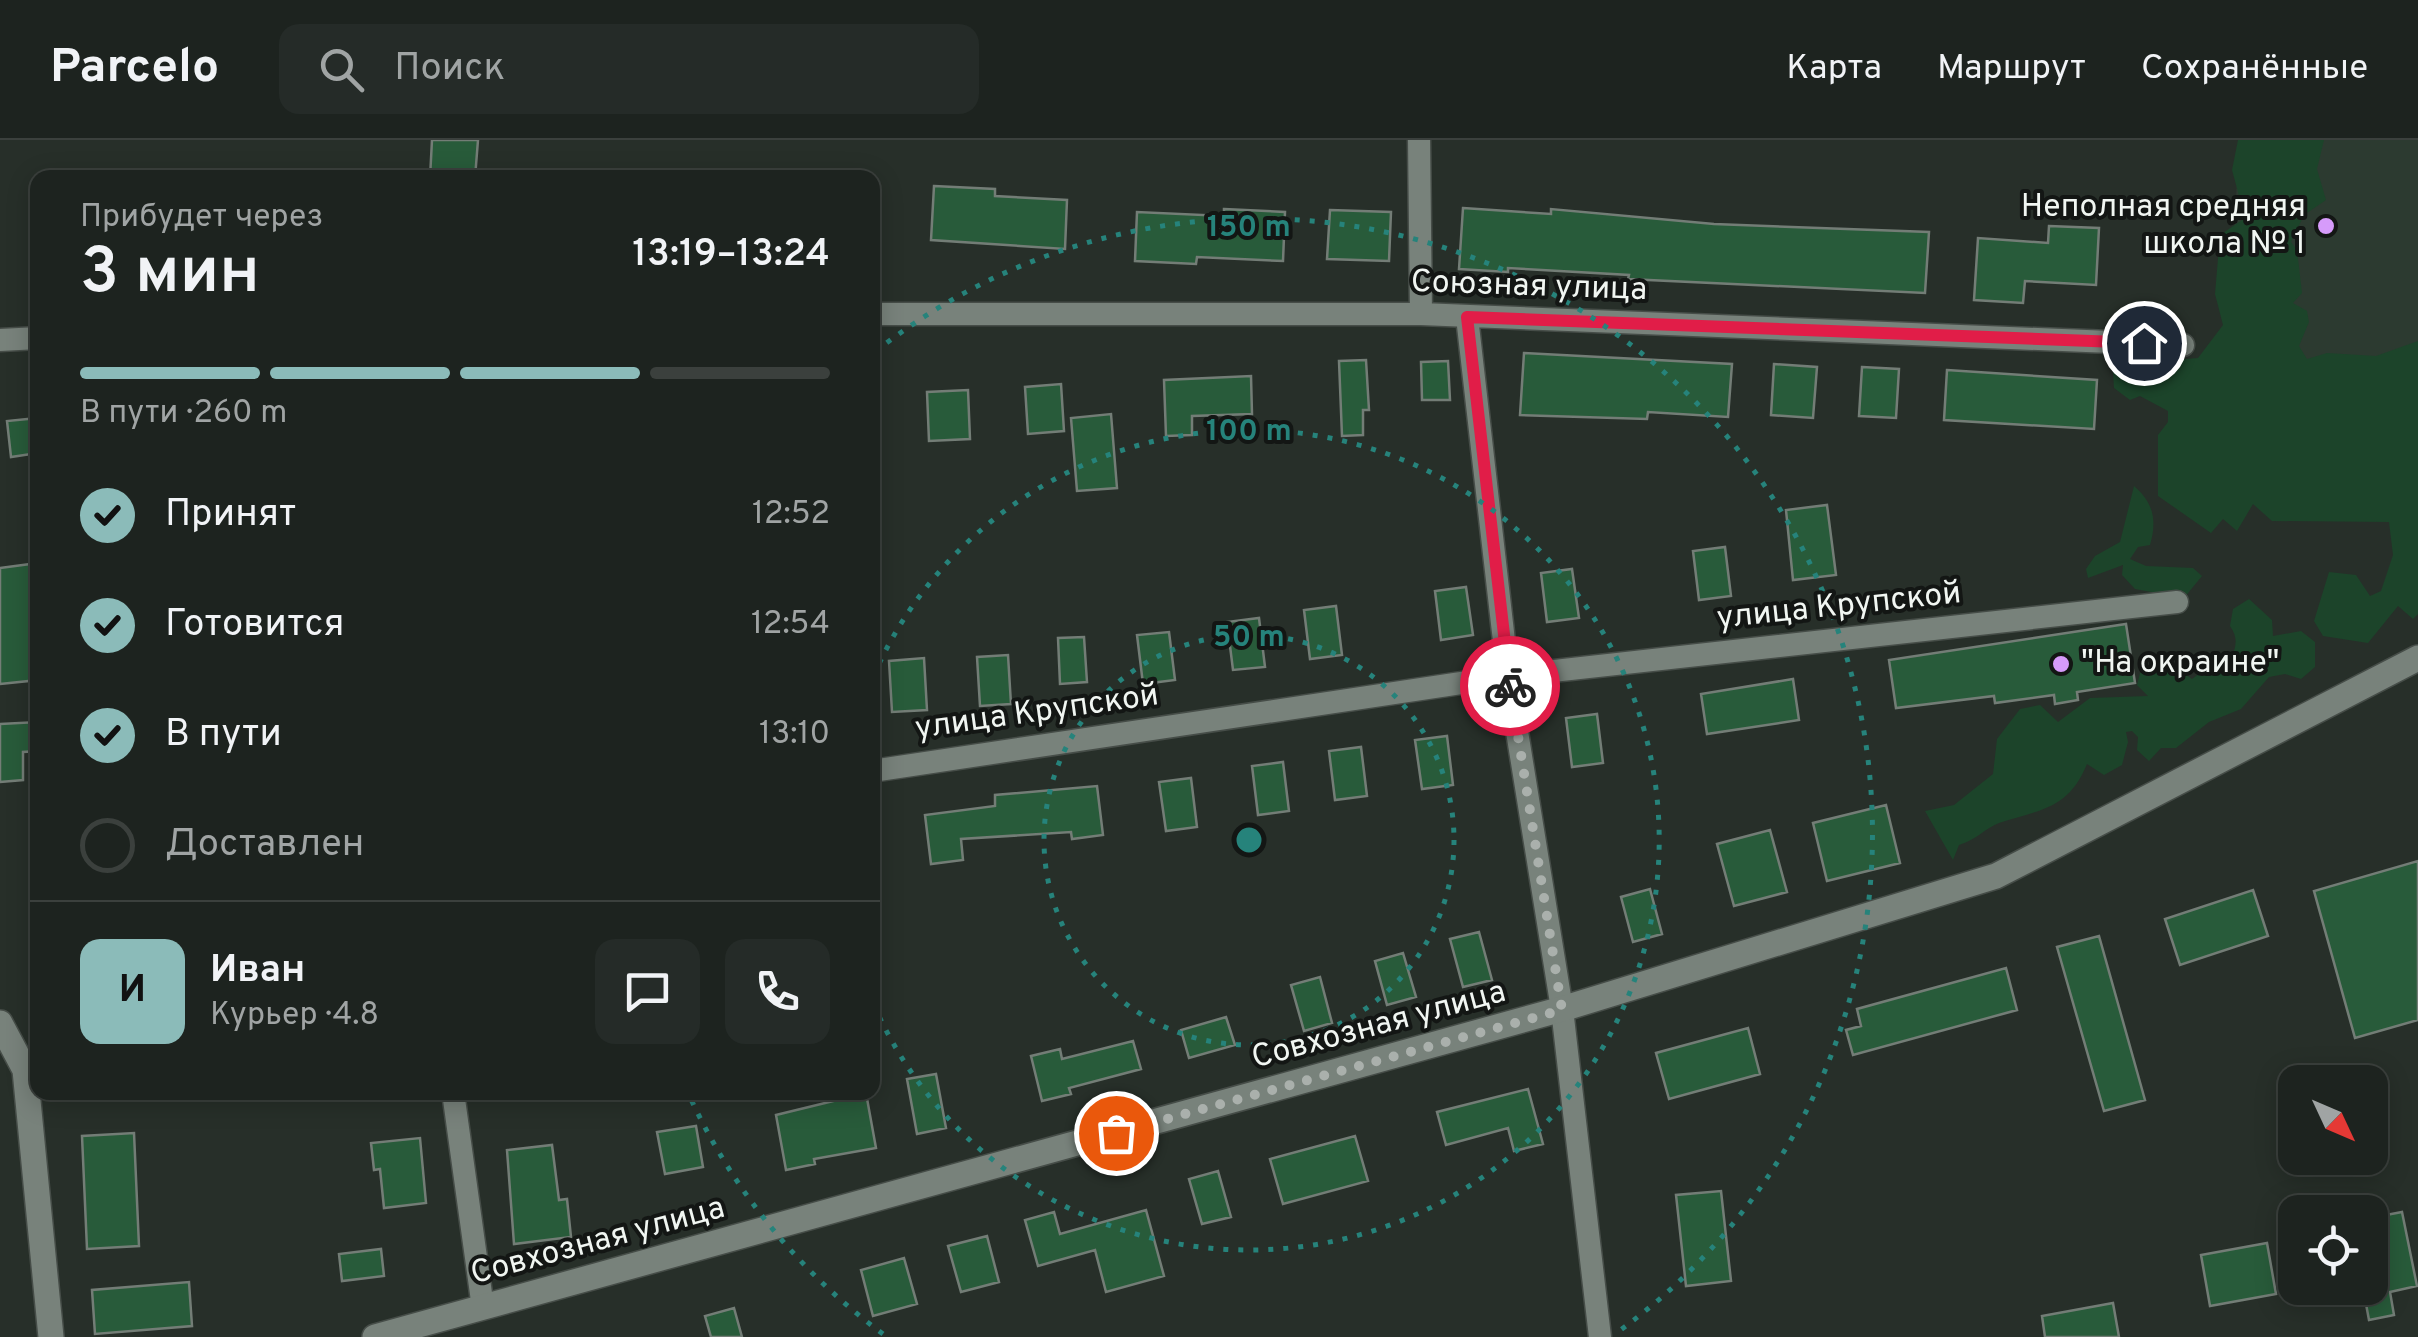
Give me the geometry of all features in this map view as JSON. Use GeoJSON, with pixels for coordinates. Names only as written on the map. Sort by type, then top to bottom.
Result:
{"type":"FeatureCollection","features":[{"type":"Feature","properties":{"kind":"street"},"geometry":{"type":"LineString","coordinates":[[1419,140],[1421,314]]}},
{"type":"Feature","properties":{"kind":"street","name":"Союзная улица"},"geometry":{"type":"LineString","coordinates":[[880,314],[1421,314],[2183,345]]}},
{"type":"Feature","properties":{"kind":"street"},"geometry":{"type":"LineString","coordinates":[[1467,317],[1508,676],[1562,1010],[1600,1337]]}},
{"type":"Feature","properties":{"kind":"street"},"geometry":{"type":"LineString","coordinates":[[0,340],[30,338]]}},
{"type":"Feature","properties":{"kind":"street","name":"улица Крупской"},"geometry":{"type":"LineString","coordinates":[[880,770],[1508,676],[2176,602]]}},
{"type":"Feature","properties":{"kind":"street","name":"Совхозная улица"},"geometry":{"type":"LineString","coordinates":[[375,1337],[1562,1010],[1996,876],[2418,658]]}},
{"type":"Feature","properties":{"kind":"street"},"geometry":{"type":"LineString","coordinates":[[0,1023],[24,1070],[51,1337]]}},
{"type":"Feature","properties":{"kind":"street"},"geometry":{"type":"LineString","coordinates":[[454,1100],[482,1308]]}},
{"type":"Feature","properties":{"kind":"shaded area","name":"Неполная средняя школа № 1"},"geometry":{"type":"Polygon","coordinates":[[[2239,140],[2418,140],[2418,384],[2226,396],[2239,140]]]}},
{"type":"Feature","properties":{"kind":"green space"},"geometry":{"type":"Polygon","coordinates":[[[2238,140],[2324,140],[2317,169],[2326,200],[2304,215],[2291,242],[2297,250],[2302,293],[2293,303],[2307,311],[2309,322],[2299,346],[2307,359],[2327,353],[2376,356],[2418,341],[2418,614],[2413,619],[2398,606],[2368,643],[2323,636],[2314,621],[2329,572],[2356,575],[2370,596],[2381,591],[2393,555],[2389,522],[2272,521],[2253,504],[2237,531],[2223,519],[2211,533],[2158,496],[2158,435],[2168,422],[2168,411],[2140,396],[2130,400],[2114,388],[2112,358],[2133,360],[2146,372],[2161,361],[2198,358],[2223,325],[2215,294],[2220,235],[2245,218],[2232,170],[2238,140]]]}},
{"type":"Feature","properties":{"kind":"green space"},"geometry":{"type":"Polygon","coordinates":[[[2134,486],[2150,506],[2153,528],[2150,545],[2138,547],[2130,559],[2146,566],[2193,568],[2202,576],[2184,598],[2135,589],[2122,575],[2123,565],[2088,578],[2086,569],[2095,556],[2120,542],[2134,486]]]}},
{"type":"Feature","properties":{"kind":"green space"},"geometry":{"type":"Polygon","coordinates":[[[2249,599],[2272,620],[2273,636],[2301,631],[2315,642],[2315,667],[2301,679],[2285,674],[2269,677],[2241,709],[2209,722],[2176,748],[2161,748],[2149,761],[2137,750],[2138,737],[2132,731],[2126,732],[2128,742],[2122,765],[2104,775],[2087,764],[2062,799],[1994,825],[1959,845],[1953,860],[1925,811],[1954,805],[1993,774],[1997,739],[2020,709],[2040,705],[2058,722],[2090,698],[2148,696],[2137,685],[2140,673],[2170,664],[2192,679],[2214,663],[2228,665],[2235,645],[2230,626],[2233,609],[2249,599]]]}},
{"type":"Feature","properties":{"kind":"building"},"geometry":{"type":"Polygon","coordinates":[[[432,140],[478,140],[476,170],[430,170],[432,140]]]}},
{"type":"Feature","properties":{"kind":"building"},"geometry":{"type":"Polygon","coordinates":[[[934,186],[995,189],[995,196],[1067,200],[1065,249],[931,240],[934,186]]]}},
{"type":"Feature","properties":{"kind":"building"},"geometry":{"type":"Polygon","coordinates":[[[1463,208],[1551,214],[1551,209],[1714,224],[1929,232],[1925,293],[1628,279],[1629,275],[1508,268],[1508,272],[1459,269],[1463,208]]]}},
{"type":"Feature","properties":{"kind":"building"},"geometry":{"type":"Polygon","coordinates":[[[1224,209],[1285,212],[1283,261],[1197,257],[1196,264],[1135,261],[1137,212],[1224,216],[1224,209]]]}},
{"type":"Feature","properties":{"kind":"building"},"geometry":{"type":"Polygon","coordinates":[[[1330,210],[1391,212],[1389,261],[1327,259],[1330,210]]]}},
{"type":"Feature","properties":{"kind":"building"},"geometry":{"type":"Polygon","coordinates":[[[2049,226],[2099,228],[2096,285],[2025,281],[2023,303],[1974,300],[1978,238],[2048,243],[2049,226]]]}},
{"type":"Feature","properties":{"kind":"building"},"geometry":{"type":"Polygon","coordinates":[[[1524,353],[1732,364],[1728,417],[1648,412],[1647,419],[1520,415],[1524,353]]]}},
{"type":"Feature","properties":{"kind":"building"},"geometry":{"type":"Polygon","coordinates":[[[1366,360],[1369,410],[1363,410],[1363,435],[1342,436],[1339,361],[1366,360]]]}},
{"type":"Feature","properties":{"kind":"building"},"geometry":{"type":"Polygon","coordinates":[[[1448,361],[1450,400],[1422,400],[1421,362],[1448,361]]]}},
{"type":"Feature","properties":{"kind":"building"},"geometry":{"type":"Polygon","coordinates":[[[1774,364],[1817,367],[1813,418],[1771,415],[1774,364]]]}},
{"type":"Feature","properties":{"kind":"building"},"geometry":{"type":"Polygon","coordinates":[[[1862,367],[1899,369],[1896,418],[1859,416],[1862,367]]]}},
{"type":"Feature","properties":{"kind":"building"},"geometry":{"type":"Polygon","coordinates":[[[1947,370],[2097,380],[2094,429],[1944,420],[1947,370]]]}},
{"type":"Feature","properties":{"kind":"building"},"geometry":{"type":"Polygon","coordinates":[[[1251,376],[1252,414],[1192,416],[1192,435],[1166,436],[1164,380],[1251,376]]]}},
{"type":"Feature","properties":{"kind":"building"},"geometry":{"type":"Polygon","coordinates":[[[1061,384],[1064,431],[1028,434],[1025,387],[1061,384]]]}},
{"type":"Feature","properties":{"kind":"building"},"geometry":{"type":"Polygon","coordinates":[[[968,390],[970,439],[929,441],[927,392],[968,390]]]}},
{"type":"Feature","properties":{"kind":"building"},"geometry":{"type":"Polygon","coordinates":[[[1111,414],[1117,488],[1077,491],[1071,418],[1111,414]]]}},
{"type":"Feature","properties":{"kind":"building"},"geometry":{"type":"Polygon","coordinates":[[[30,419],[30,454],[11,457],[7,421],[30,419]]]}},
{"type":"Feature","properties":{"kind":"building"},"geometry":{"type":"Polygon","coordinates":[[[1827,505],[1836,575],[1793,580],[1786,510],[1827,505]]]}},
{"type":"Feature","properties":{"kind":"building"},"geometry":{"type":"Polygon","coordinates":[[[1725,547],[1731,596],[1699,600],[1693,551],[1725,547]]]}},
{"type":"Feature","properties":{"kind":"building"},"geometry":{"type":"Polygon","coordinates":[[[30,564],[30,681],[0,684],[0,568],[30,564]]]}},
{"type":"Feature","properties":{"kind":"building"},"geometry":{"type":"Polygon","coordinates":[[[1572,569],[1579,618],[1547,622],[1541,573],[1572,569]]]}},
{"type":"Feature","properties":{"kind":"building"},"geometry":{"type":"Polygon","coordinates":[[[1466,587],[1473,635],[1441,640],[1435,591],[1466,587]]]}},
{"type":"Feature","properties":{"kind":"building"},"geometry":{"type":"Polygon","coordinates":[[[1336,606],[1342,655],[1310,659],[1304,610],[1336,606]]]}},
{"type":"Feature","properties":{"kind":"building"},"geometry":{"type":"Polygon","coordinates":[[[1259,618],[1265,667],[1233,670],[1227,622],[1259,618]]]}},
{"type":"Feature","properties":{"kind":"building","name":"\"На окраине\""},"geometry":{"type":"Polygon","coordinates":[[[2126,624],[2135,683],[2077,692],[2078,700],[2055,704],[2054,695],[1995,703],[1994,696],[1896,708],[1889,660],[2126,624]]]}},
{"type":"Feature","properties":{"kind":"building"},"geometry":{"type":"Polygon","coordinates":[[[1169,632],[1175,680],[1143,684],[1137,635],[1169,632]]]}},
{"type":"Feature","properties":{"kind":"building"},"geometry":{"type":"Polygon","coordinates":[[[1084,637],[1087,682],[1060,684],[1058,638],[1084,637]]]}},
{"type":"Feature","properties":{"kind":"building"},"geometry":{"type":"Polygon","coordinates":[[[1008,655],[1011,704],[980,706],[977,657],[1008,655]]]}},
{"type":"Feature","properties":{"kind":"building"},"geometry":{"type":"Polygon","coordinates":[[[924,658],[927,710],[892,712],[889,661],[924,658]]]}},
{"type":"Feature","properties":{"kind":"building"},"geometry":{"type":"Polygon","coordinates":[[[1793,679],[1799,720],[1707,734],[1701,694],[1793,679]]]}},
{"type":"Feature","properties":{"kind":"building"},"geometry":{"type":"Polygon","coordinates":[[[1597,714],[1603,763],[1572,767],[1566,718],[1597,714]]]}},
{"type":"Feature","properties":{"kind":"building"},"geometry":{"type":"Polygon","coordinates":[[[30,722],[30,752],[23,752],[23,780],[0,782],[0,724],[30,722]]]}},
{"type":"Feature","properties":{"kind":"building"},"geometry":{"type":"Polygon","coordinates":[[[1447,736],[1453,785],[1422,789],[1415,740],[1447,736]]]}},
{"type":"Feature","properties":{"kind":"building"},"geometry":{"type":"Polygon","coordinates":[[[1361,747],[1367,796],[1335,800],[1329,751],[1361,747]]]}},
{"type":"Feature","properties":{"kind":"building"},"geometry":{"type":"Polygon","coordinates":[[[1283,762],[1289,811],[1258,815],[1252,766],[1283,762]]]}},
{"type":"Feature","properties":{"kind":"building"},"geometry":{"type":"Polygon","coordinates":[[[1191,778],[1197,827],[1166,831],[1159,782],[1191,778]]]}},
{"type":"Feature","properties":{"kind":"building"},"geometry":{"type":"Polygon","coordinates":[[[1097,786],[1103,835],[1072,839],[1071,832],[961,839],[963,860],[931,864],[925,815],[995,806],[995,795],[1097,786]]]}},
{"type":"Feature","properties":{"kind":"building"},"geometry":{"type":"Polygon","coordinates":[[[1886,805],[1900,863],[1827,881],[1813,823],[1886,805]]]}},
{"type":"Feature","properties":{"kind":"building"},"geometry":{"type":"Polygon","coordinates":[[[1770,830],[1787,892],[1734,906],[1717,844],[1770,830]]]}},
{"type":"Feature","properties":{"kind":"building"},"geometry":{"type":"Polygon","coordinates":[[[2418,861],[2418,1020],[2355,1038],[2314,891],[2418,861]]]}},
{"type":"Feature","properties":{"kind":"building"},"geometry":{"type":"Polygon","coordinates":[[[1650,889],[1662,934],[1633,942],[1621,897],[1650,889]]]}},
{"type":"Feature","properties":{"kind":"building"},"geometry":{"type":"Polygon","coordinates":[[[2253,890],[2268,936],[2180,965],[2165,919],[2253,890]]]}},
{"type":"Feature","properties":{"kind":"building"},"geometry":{"type":"Polygon","coordinates":[[[1479,932],[1492,980],[1463,987],[1450,939],[1479,932]]]}},
{"type":"Feature","properties":{"kind":"building"},"geometry":{"type":"Polygon","coordinates":[[[2099,936],[2145,1100],[2104,1111],[2057,947],[2099,936]]]}},
{"type":"Feature","properties":{"kind":"building"},"geometry":{"type":"Polygon","coordinates":[[[1403,953],[1416,997],[1387,1005],[1375,961],[1403,953]]]}},
{"type":"Feature","properties":{"kind":"building"},"geometry":{"type":"Polygon","coordinates":[[[2006,968],[2017,1010],[1853,1055],[1846,1030],[1861,1026],[1857,1009],[2006,968]]]}},
{"type":"Feature","properties":{"kind":"building"},"geometry":{"type":"Polygon","coordinates":[[[1320,977],[1332,1023],[1304,1031],[1291,985],[1320,977]]]}},
{"type":"Feature","properties":{"kind":"building"},"geometry":{"type":"Polygon","coordinates":[[[1226,1017],[1235,1045],[1189,1058],[1181,1030],[1226,1017]]]}},
{"type":"Feature","properties":{"kind":"building"},"geometry":{"type":"Polygon","coordinates":[[[1748,1028],[1760,1074],[1669,1099],[1656,1053],[1748,1028]]]}},
{"type":"Feature","properties":{"kind":"building"},"geometry":{"type":"Polygon","coordinates":[[[1133,1041],[1141,1069],[1069,1088],[1071,1094],[1042,1101],[1031,1056],[1060,1049],[1062,1059],[1133,1041]]]}},
{"type":"Feature","properties":{"kind":"building"},"geometry":{"type":"Polygon","coordinates":[[[936,1074],[946,1128],[917,1134],[907,1079],[936,1074]]]}},
{"type":"Feature","properties":{"kind":"building"},"geometry":{"type":"Polygon","coordinates":[[[1528,1089],[1543,1144],[1514,1151],[1508,1128],[1446,1145],[1437,1112],[1528,1089]]]}},
{"type":"Feature","properties":{"kind":"building"},"geometry":{"type":"Polygon","coordinates":[[[837,1100],[867,1100],[876,1148],[814,1159],[815,1164],[786,1170],[776,1115],[837,1100]]]}},
{"type":"Feature","properties":{"kind":"building"},"geometry":{"type":"Polygon","coordinates":[[[696,1126],[703,1167],[665,1174],[657,1132],[696,1126]]]}},
{"type":"Feature","properties":{"kind":"building"},"geometry":{"type":"Polygon","coordinates":[[[134,1133],[139,1246],[87,1249],[82,1136],[134,1133]]]}},
{"type":"Feature","properties":{"kind":"building"},"geometry":{"type":"Polygon","coordinates":[[[1355,1136],[1368,1181],[1283,1204],[1270,1159],[1355,1136]]]}},
{"type":"Feature","properties":{"kind":"building"},"geometry":{"type":"Polygon","coordinates":[[[420,1138],[426,1203],[384,1208],[380,1169],[374,1170],[371,1143],[420,1138]]]}},
{"type":"Feature","properties":{"kind":"building"},"geometry":{"type":"Polygon","coordinates":[[[552,1145],[559,1200],[567,1199],[571,1237],[514,1244],[507,1150],[552,1145]]]}},
{"type":"Feature","properties":{"kind":"building"},"geometry":{"type":"Polygon","coordinates":[[[1218,1171],[1231,1217],[1202,1224],[1189,1179],[1218,1171]]]}},
{"type":"Feature","properties":{"kind":"building"},"geometry":{"type":"Polygon","coordinates":[[[1721,1191],[1731,1281],[1686,1286],[1676,1195],[1721,1191]]]}},
{"type":"Feature","properties":{"kind":"building"},"geometry":{"type":"Polygon","coordinates":[[[1146,1210],[1164,1276],[1106,1292],[1095,1250],[1038,1266],[1025,1220],[1054,1212],[1060,1234],[1146,1210]]]}},
{"type":"Feature","properties":{"kind":"building"},"geometry":{"type":"Polygon","coordinates":[[[2402,1212],[2417,1286],[2390,1292],[2394,1315],[2369,1320],[2366,1305],[2388,1305],[2388,1215],[2402,1212]]]}},
{"type":"Feature","properties":{"kind":"building"},"geometry":{"type":"Polygon","coordinates":[[[987,1236],[999,1282],[961,1292],[948,1246],[987,1236]]]}},
{"type":"Feature","properties":{"kind":"building"},"geometry":{"type":"Polygon","coordinates":[[[2267,1243],[2276,1294],[2210,1306],[2201,1255],[2267,1243]]]}},
{"type":"Feature","properties":{"kind":"building"},"geometry":{"type":"Polygon","coordinates":[[[381,1249],[384,1276],[342,1281],[339,1254],[381,1249]]]}},
{"type":"Feature","properties":{"kind":"building"},"geometry":{"type":"Polygon","coordinates":[[[904,1258],[917,1304],[873,1316],[861,1270],[904,1258]]]}},
{"type":"Feature","properties":{"kind":"building"},"geometry":{"type":"Polygon","coordinates":[[[189,1282],[192,1326],[95,1334],[92,1290],[189,1282]]]}},
{"type":"Feature","properties":{"kind":"building"},"geometry":{"type":"Polygon","coordinates":[[[2113,1303],[2119,1337],[2045,1337],[2042,1316],[2113,1303]]]}},
{"type":"Feature","properties":{"kind":"building"},"geometry":{"type":"Polygon","coordinates":[[[734,1308],[742,1337],[711,1337],[705,1316],[734,1308]]]}},
{"type":"Feature","properties":{"kind":"way so far"},"geometry":{"type":"LineString","coordinates":[[1116,1133],[1562,1010],[1510,686]]}},
{"type":"Feature","properties":{"kind":"place","name":"Неполная средняя школа № 1"},"geometry":{"type":"Point","coordinates":[2326,226]}},
{"type":"Feature","properties":{"kind":"place","name":"\"На окраине\""},"geometry":{"type":"Point","coordinates":[2061,664]}},
{"type":"Feature","properties":{"kind":"route"},"geometry":{"type":"LineString","coordinates":[[1510,686],[1467,317],[2144,343]]}}]}
